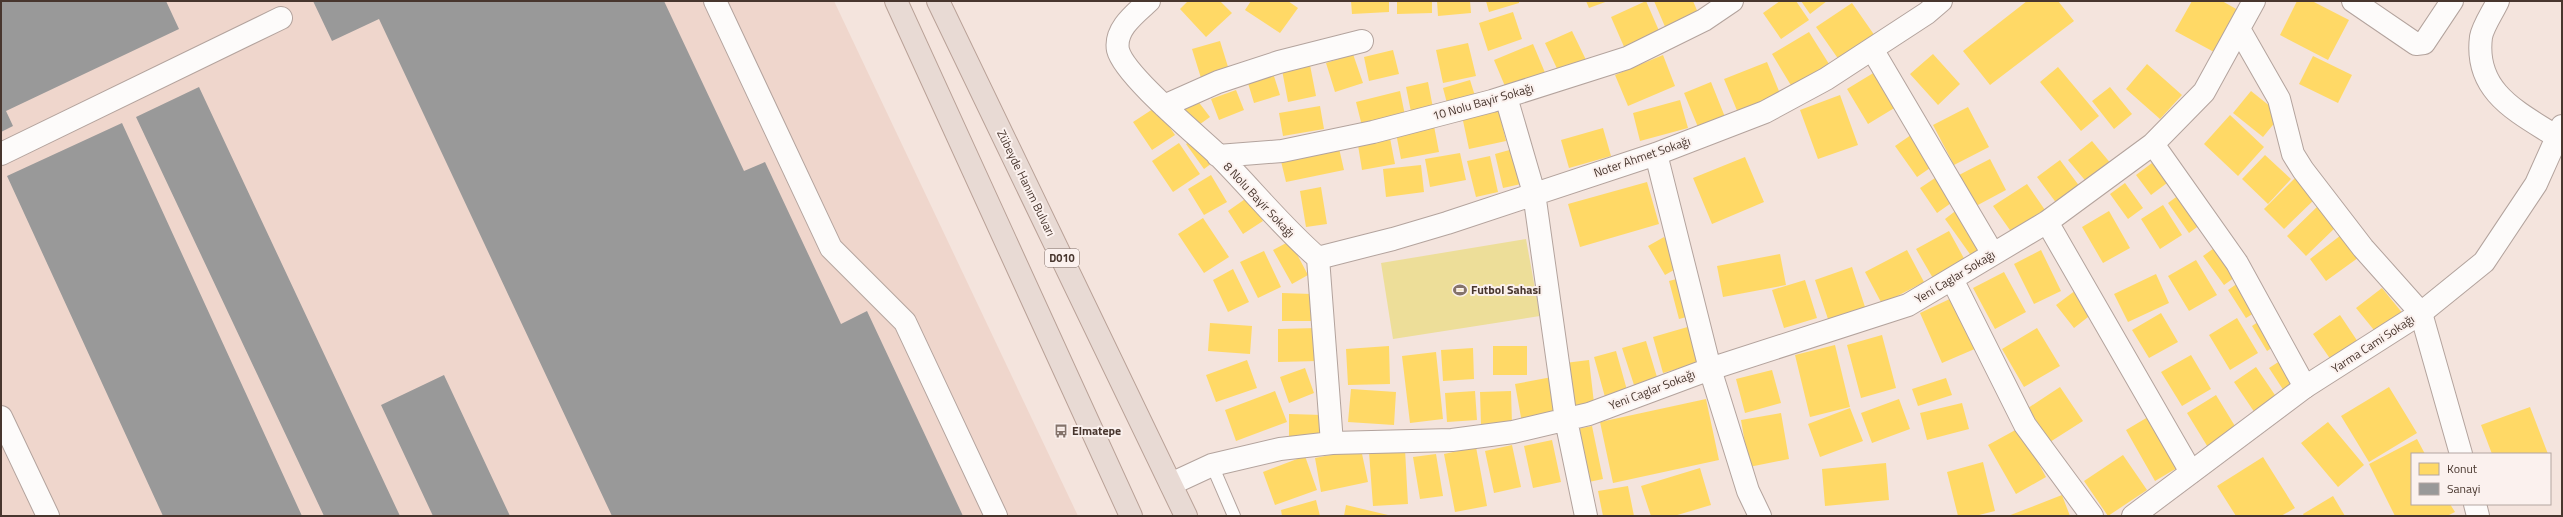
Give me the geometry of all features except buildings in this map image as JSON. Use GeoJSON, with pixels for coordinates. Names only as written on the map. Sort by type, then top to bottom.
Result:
{"type":"FeatureCollection","features":[{"type":"Feature","properties":{"kind":"highway"},"geometry":{"type":"LineString","coordinates":[[896,1],[1130,516]]}},
{"type":"Feature","properties":{"kind":"highway","name":"Zübeyde Hanım Bulvarı"},"geometry":{"type":"LineString","coordinates":[[938,1],[1186,516]]}},
{"type":"Feature","properties":{"kind":"street"},"geometry":{"type":"LineString","coordinates":[[715,1],[830,248],[905,322],[996,516]]}},
{"type":"Feature","properties":{"kind":"street","name":"8 Nolu Bayir Sokağı"},"geometry":{"type":"LineString","coordinates":[[1149,1],[1119,33],[1118,49],[1124,63],[1164,106],[1218,156],[1290,234],[1318,258]]}},
{"type":"Feature","properties":{"kind":"street","name":"10 Nolu Bayir Sokağı"},"geometry":{"type":"LineString","coordinates":[[1218,156],[1282,151],[1373,132],[1506,97],[1627,58],[1704,20],[1732,1]]}},
{"type":"Feature","properties":{"kind":"street","name":"Noter Ahmet Sokağı"},"geometry":{"type":"LineString","coordinates":[[1318,258],[1393,239],[1656,154],[1765,112],[1826,79],[1927,13],[1940,1]]}},
{"type":"Feature","properties":{"kind":"street","name":"Yeni Caglar Sokağı"},"geometry":{"type":"LineString","coordinates":[[1171,484],[1212,465],[1280,449],[1332,443],[1452,440],[1513,432],[1566,420],[1590,414],[1710,369],[1908,304],[2047,222],[2153,144],[2204,92],[2254,1]]}},
{"type":"Feature","properties":{"kind":"street"},"geometry":{"type":"LineString","coordinates":[[2353,1],[2416,44],[2424,43],[2452,1]]}},
{"type":"Feature","properties":{"kind":"street"},"geometry":{"type":"LineString","coordinates":[[2498,1],[2482,36],[2481,62],[2490,86],[2509,106],[2560,131]]}},
{"type":"Feature","properties":{"kind":"street"},"geometry":{"type":"LineString","coordinates":[[1,154],[281,18]]}},
{"type":"Feature","properties":{"kind":"street"},"geometry":{"type":"LineString","coordinates":[[2239,29],[2279,99],[2293,154],[2303,170],[2363,248],[2421,313],[2461,453]]}},
{"type":"Feature","properties":{"kind":"street"},"geometry":{"type":"LineString","coordinates":[[1164,106],[1218,82],[1279,62],[1362,41]]}},
{"type":"Feature","properties":{"kind":"street"},"geometry":{"type":"LineString","coordinates":[[1872,49],[1993,254]]}},
{"type":"Feature","properties":{"kind":"street"},"geometry":{"type":"LineString","coordinates":[[1506,97],[1534,193],[1566,420],[1586,516]]}},
{"type":"Feature","properties":{"kind":"street","name":"Yarma Cami Sokağı"},"geometry":{"type":"LineString","coordinates":[[2133,516],[2305,388],[2421,313],[2484,262],[2536,184],[2560,131]]}},
{"type":"Feature","properties":{"kind":"street"},"geometry":{"type":"LineString","coordinates":[[2153,144],[2237,263],[2305,388]]}},
{"type":"Feature","properties":{"kind":"street"},"geometry":{"type":"LineString","coordinates":[[1656,154],[1710,369],[1748,491],[1760,516]]}},
{"type":"Feature","properties":{"kind":"street"},"geometry":{"type":"LineString","coordinates":[[2047,222],[2191,472]]}},
{"type":"Feature","properties":{"kind":"street"},"geometry":{"type":"LineString","coordinates":[[1318,258],[1332,443]]}},
{"type":"Feature","properties":{"kind":"street"},"geometry":{"type":"LineString","coordinates":[[1952,279],[2025,425],[2092,516]]}},
{"type":"Feature","properties":{"kind":"street"},"geometry":{"type":"LineString","coordinates":[[1,417],[48,516]]}},
{"type":"Feature","properties":{"kind":"street"},"geometry":{"type":"LineString","coordinates":[[2475,505],[2478,516]]}},
{"type":"Feature","properties":{"kind":"lane"},"geometry":{"type":"LineString","coordinates":[[1212,465],[1234,516]]}},
{"type":"Feature","properties":{"kind":"shaded area"},"geometry":{"type":"Polygon","coordinates":[[[1,1],[834,1],[1078,516],[1,516],[1,1]]]}},
{"type":"Feature","properties":{"kind":"shaded area","name":"Futbol Sahasi"},"geometry":{"type":"Polygon","coordinates":[[[1526,239],[1540,316],[1393,339],[1381,263],[1526,239]]]}},
{"type":"Feature","properties":{"kind":"place","name":"Futbol Sahasi"},"geometry":{"type":"Point","coordinates":[1460,290]}},
{"type":"Feature","properties":{"kind":"place","name":"Elmatepe"},"geometry":{"type":"Point","coordinates":[1061,431]}}]}
